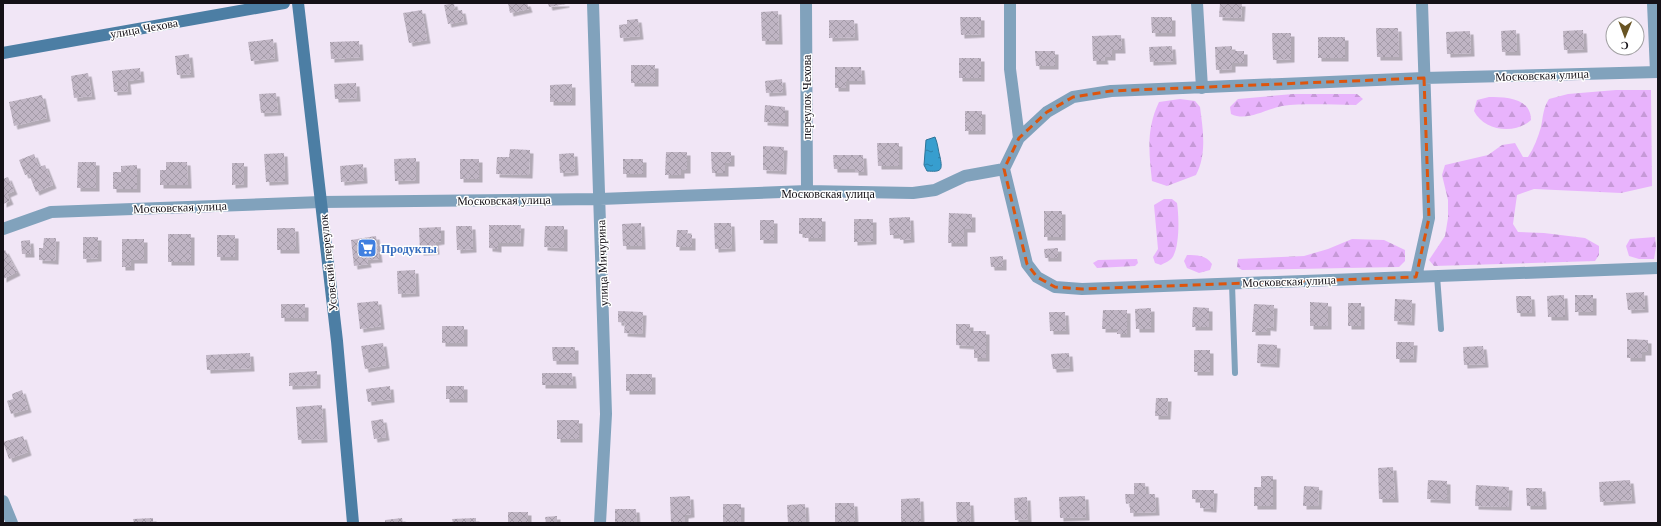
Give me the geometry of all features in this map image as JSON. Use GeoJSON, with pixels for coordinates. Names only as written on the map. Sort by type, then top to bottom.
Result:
{"type":"FeatureCollection","features":[{"type":"Feature","properties":{"kind":"street","name":"улица Чехова"},"geometry":{"type":"LineString","coordinates":[[3,53],[284,3]]}},
{"type":"Feature","properties":{"kind":"street","name":"Усовский переулок"},"geometry":{"type":"LineString","coordinates":[[298,3],[337,342],[353,523]]}},
{"type":"Feature","properties":{"kind":"street","name":"улица Мичурина"},"geometry":{"type":"LineString","coordinates":[[593,3],[606,414],[600,523]]}},
{"type":"Feature","properties":{"kind":"street","name":"переулок Чехова"},"geometry":{"type":"LineString","coordinates":[[806,3],[807,192]]}},
{"type":"Feature","properties":{"kind":"street"},"geometry":{"type":"LineString","coordinates":[[1010,3],[1010,69],[1019,138]]}},
{"type":"Feature","properties":{"kind":"street"},"geometry":{"type":"LineString","coordinates":[[1197,3],[1202,88]]}},
{"type":"Feature","properties":{"kind":"street"},"geometry":{"type":"LineString","coordinates":[[1416,277],[1429,218],[1422,3]]}},
{"type":"Feature","properties":{"kind":"street"},"geometry":{"type":"LineString","coordinates":[[1652,3],[1657,72]]}},
{"type":"Feature","properties":{"kind":"street","name":"Московская улица"},"geometry":{"type":"LineString","coordinates":[[1657,72],[1424,78],[1111,91],[1073,97],[1047,112],[1019,138],[1004,169],[1027,264],[1037,277],[1055,287],[1082,289],[1658,268]]}},
{"type":"Feature","properties":{"kind":"street","name":"Московская улица"},"geometry":{"type":"LineString","coordinates":[[3,229],[51,212],[321,202],[600,199],[807,192],[913,193],[935,190],[965,176],[1004,169]]}},
{"type":"Feature","properties":{"kind":"street"},"geometry":{"type":"LineString","coordinates":[[3,501],[12,523]]}},
{"type":"Feature","properties":{"kind":"lane"},"geometry":{"type":"LineString","coordinates":[[1437,276],[1441,329]]}},
{"type":"Feature","properties":{"kind":"lane"},"geometry":{"type":"LineString","coordinates":[[1232,284],[1235,373]]}},
{"type":"Feature","properties":{"kind":"highlighted area"},"geometry":{"type":"Polygon","coordinates":[[[1424,78],[1429,218],[1416,277],[1082,289],[1055,287],[1037,277],[1027,264],[1004,169],[1019,138],[1047,112],[1073,97],[1111,91],[1424,78]]]}},
{"type":"Feature","properties":{"kind":"green space"},"geometry":{"type":"Polygon","coordinates":[[[1616,90],[1651,90],[1652,186],[1621,193],[1534,189],[1517,195],[1513,224],[1518,232],[1544,233],[1585,238],[1599,246],[1599,255],[1595,261],[1434,266],[1429,260],[1445,236],[1448,218],[1448,200],[1442,175],[1445,165],[1488,155],[1502,145],[1515,143],[1523,157],[1528,157],[1537,139],[1544,109],[1549,99],[1568,94],[1616,90]]]}},
{"type":"Feature","properties":{"kind":"green space"},"geometry":{"type":"Polygon","coordinates":[[[1293,94],[1357,94],[1363,99],[1356,105],[1291,105],[1282,106],[1250,116],[1243,117],[1231,114],[1230,107],[1238,99],[1293,94]]]}},
{"type":"Feature","properties":{"kind":"green space"},"geometry":{"type":"Polygon","coordinates":[[[1489,97],[1510,98],[1522,103],[1527,107],[1531,120],[1517,128],[1500,129],[1492,127],[1479,118],[1474,111],[1477,100],[1489,97]]]}},
{"type":"Feature","properties":{"kind":"green space"},"geometry":{"type":"Polygon","coordinates":[[[1180,99],[1195,101],[1200,107],[1203,142],[1202,159],[1196,175],[1167,186],[1152,181],[1149,151],[1150,131],[1159,102],[1180,99]]]}},
{"type":"Feature","properties":{"kind":"green space"},"geometry":{"type":"Polygon","coordinates":[[[1164,199],[1172,199],[1177,203],[1178,239],[1175,253],[1171,259],[1161,265],[1155,263],[1153,257],[1158,249],[1154,205],[1164,199]]]}},
{"type":"Feature","properties":{"kind":"green space"},"geometry":{"type":"Polygon","coordinates":[[[1655,237],[1656,247],[1654,259],[1639,259],[1629,256],[1626,246],[1630,239],[1655,237]]]}},
{"type":"Feature","properties":{"kind":"green space"},"geometry":{"type":"Polygon","coordinates":[[[1352,239],[1384,240],[1405,250],[1405,261],[1399,267],[1242,270],[1237,267],[1238,259],[1304,256],[1328,249],[1352,239]]]}},
{"type":"Feature","properties":{"kind":"green space"},"geometry":{"type":"Polygon","coordinates":[[[1187,255],[1198,255],[1204,257],[1212,264],[1210,270],[1199,273],[1187,268],[1184,261],[1187,255]]]}},
{"type":"Feature","properties":{"kind":"green space"},"geometry":{"type":"Polygon","coordinates":[[[1137,259],[1138,263],[1135,266],[1097,268],[1093,263],[1098,260],[1137,259]]]}},
{"type":"Feature","properties":{"kind":"water"},"geometry":{"type":"Polygon","coordinates":[[[935,137],[941,168],[938,171],[927,171],[924,165],[926,140],[935,137]]]}},
{"type":"Feature","properties":{"kind":"building"},"geometry":{"type":"Polygon","coordinates":[[[454,3],[455,11],[462,10],[464,21],[448,24],[444,5],[454,3]]]}},
{"type":"Feature","properties":{"kind":"building"},"geometry":{"type":"Polygon","coordinates":[[[508,3],[527,3],[529,9],[510,13],[508,3]]]}},
{"type":"Feature","properties":{"kind":"building"},"geometry":{"type":"Polygon","coordinates":[[[548,3],[566,3],[566,4],[549,7],[548,3]]]}},
{"type":"Feature","properties":{"kind":"building"},"geometry":{"type":"Polygon","coordinates":[[[1220,3],[1242,3],[1241,18],[1219,17],[1220,3]]]}},
{"type":"Feature","properties":{"kind":"building"},"geometry":{"type":"Polygon","coordinates":[[[422,10],[427,40],[409,43],[403,13],[422,10]]]}},
{"type":"Feature","properties":{"kind":"building"},"geometry":{"type":"Polygon","coordinates":[[[778,11],[779,41],[762,41],[761,12],[778,11]]]}},
{"type":"Feature","properties":{"kind":"building"},"geometry":{"type":"Polygon","coordinates":[[[960,17],[981,17],[981,34],[961,35],[960,17]]]}},
{"type":"Feature","properties":{"kind":"building"},"geometry":{"type":"Polygon","coordinates":[[[1151,17],[1172,17],[1172,33],[1152,33],[1151,17]]]}},
{"type":"Feature","properties":{"kind":"building"},"geometry":{"type":"Polygon","coordinates":[[[638,19],[640,36],[620,38],[619,25],[627,24],[627,20],[638,19]]]}},
{"type":"Feature","properties":{"kind":"building"},"geometry":{"type":"Polygon","coordinates":[[[829,20],[854,20],[855,37],[829,38],[829,20]]]}},
{"type":"Feature","properties":{"kind":"building"},"geometry":{"type":"Polygon","coordinates":[[[1376,28],[1398,28],[1399,57],[1377,57],[1376,28]]]}},
{"type":"Feature","properties":{"kind":"building"},"geometry":{"type":"Polygon","coordinates":[[[1516,30],[1517,52],[1502,52],[1501,31],[1516,30]]]}},
{"type":"Feature","properties":{"kind":"building"},"geometry":{"type":"Polygon","coordinates":[[[1583,30],[1584,49],[1564,50],[1563,31],[1583,30]]]}},
{"type":"Feature","properties":{"kind":"building"},"geometry":{"type":"Polygon","coordinates":[[[1470,31],[1471,53],[1447,54],[1446,32],[1470,31]]]}},
{"type":"Feature","properties":{"kind":"building"},"geometry":{"type":"Polygon","coordinates":[[[1272,33],[1291,33],[1291,59],[1273,60],[1272,33]]]}},
{"type":"Feature","properties":{"kind":"building"},"geometry":{"type":"Polygon","coordinates":[[[1121,35],[1122,50],[1112,50],[1112,57],[1104,57],[1105,61],[1093,61],[1092,36],[1121,35]]]}},
{"type":"Feature","properties":{"kind":"building"},"geometry":{"type":"Polygon","coordinates":[[[1318,37],[1345,37],[1345,58],[1318,58],[1318,37]]]}},
{"type":"Feature","properties":{"kind":"building"},"geometry":{"type":"Polygon","coordinates":[[[273,39],[275,58],[251,61],[248,42],[273,39]]]}},
{"type":"Feature","properties":{"kind":"building"},"geometry":{"type":"Polygon","coordinates":[[[359,41],[360,57],[331,59],[330,42],[359,41]]]}},
{"type":"Feature","properties":{"kind":"building"},"geometry":{"type":"Polygon","coordinates":[[[1172,46],[1173,61],[1150,62],[1149,47],[1172,46]]]}},
{"type":"Feature","properties":{"kind":"building"},"geometry":{"type":"Polygon","coordinates":[[[1232,46],[1232,51],[1244,51],[1244,63],[1232,63],[1232,69],[1216,70],[1215,47],[1232,46]]]}},
{"type":"Feature","properties":{"kind":"building"},"geometry":{"type":"Polygon","coordinates":[[[1035,51],[1055,51],[1055,66],[1036,66],[1035,51]]]}},
{"type":"Feature","properties":{"kind":"building"},"geometry":{"type":"Polygon","coordinates":[[[189,54],[191,74],[177,75],[175,56],[189,54]]]}},
{"type":"Feature","properties":{"kind":"building"},"geometry":{"type":"Polygon","coordinates":[[[959,58],[981,58],[981,78],[959,78],[959,58]]]}},
{"type":"Feature","properties":{"kind":"building"},"geometry":{"type":"Polygon","coordinates":[[[631,65],[655,65],[655,83],[631,83],[631,65]]]}},
{"type":"Feature","properties":{"kind":"building"},"geometry":{"type":"Polygon","coordinates":[[[835,67],[861,67],[862,81],[846,81],[846,88],[835,88],[835,67]]]}},
{"type":"Feature","properties":{"kind":"building"},"geometry":{"type":"Polygon","coordinates":[[[140,68],[141,79],[127,81],[128,91],[114,92],[112,71],[140,68]]]}},
{"type":"Feature","properties":{"kind":"building"},"geometry":{"type":"Polygon","coordinates":[[[88,73],[92,96],[74,98],[71,76],[88,73]]]}},
{"type":"Feature","properties":{"kind":"building"},"geometry":{"type":"Polygon","coordinates":[[[782,79],[783,92],[766,93],[765,81],[782,79]]]}},
{"type":"Feature","properties":{"kind":"building"},"geometry":{"type":"Polygon","coordinates":[[[356,83],[357,98],[335,99],[334,84],[356,83]]]}},
{"type":"Feature","properties":{"kind":"building"},"geometry":{"type":"Polygon","coordinates":[[[572,84],[572,102],[550,102],[550,85],[572,84]]]}},
{"type":"Feature","properties":{"kind":"building"},"geometry":{"type":"Polygon","coordinates":[[[276,93],[278,112],[261,113],[259,94],[276,93]]]}},
{"type":"Feature","properties":{"kind":"building"},"geometry":{"type":"Polygon","coordinates":[[[42,95],[47,118],[14,126],[9,102],[42,95]]]}},
{"type":"Feature","properties":{"kind":"building"},"geometry":{"type":"Polygon","coordinates":[[[765,105],[785,107],[785,123],[764,122],[765,105]]]}},
{"type":"Feature","properties":{"kind":"building"},"geometry":{"type":"Polygon","coordinates":[[[965,111],[982,111],[982,131],[965,131],[965,111]]]}},
{"type":"Feature","properties":{"kind":"building"},"geometry":{"type":"Polygon","coordinates":[[[877,143],[899,143],[899,166],[878,166],[877,143]]]}},
{"type":"Feature","properties":{"kind":"building"},"geometry":{"type":"Polygon","coordinates":[[[763,146],[784,147],[783,171],[763,170],[763,146]]]}},
{"type":"Feature","properties":{"kind":"building"},"geometry":{"type":"Polygon","coordinates":[[[510,149],[530,150],[529,175],[496,174],[497,157],[509,157],[510,149]]]}},
{"type":"Feature","properties":{"kind":"building"},"geometry":{"type":"Polygon","coordinates":[[[666,152],[687,152],[687,170],[681,170],[681,175],[665,175],[666,152]]]}},
{"type":"Feature","properties":{"kind":"building"},"geometry":{"type":"Polygon","coordinates":[[[711,152],[731,152],[731,163],[725,163],[725,173],[712,173],[711,152]]]}},
{"type":"Feature","properties":{"kind":"building"},"geometry":{"type":"Polygon","coordinates":[[[284,153],[285,181],[266,182],[264,154],[284,153]]]}},
{"type":"Feature","properties":{"kind":"building"},"geometry":{"type":"Polygon","coordinates":[[[574,153],[575,172],[560,173],[559,154],[574,153]]]}},
{"type":"Feature","properties":{"kind":"building"},"geometry":{"type":"Polygon","coordinates":[[[34,154],[39,167],[45,165],[53,185],[36,192],[29,174],[25,175],[19,160],[34,154]]]}},
{"type":"Feature","properties":{"kind":"building"},"geometry":{"type":"Polygon","coordinates":[[[833,155],[863,155],[864,172],[855,172],[855,169],[834,169],[833,155]]]}},
{"type":"Feature","properties":{"kind":"building"},"geometry":{"type":"Polygon","coordinates":[[[416,158],[416,180],[395,181],[394,159],[416,158]]]}},
{"type":"Feature","properties":{"kind":"building"},"geometry":{"type":"Polygon","coordinates":[[[460,159],[479,159],[479,179],[460,179],[460,159]]]}},
{"type":"Feature","properties":{"kind":"building"},"geometry":{"type":"Polygon","coordinates":[[[623,159],[643,159],[643,174],[623,174],[623,159]]]}},
{"type":"Feature","properties":{"kind":"building"},"geometry":{"type":"Polygon","coordinates":[[[78,162],[96,162],[96,188],[77,188],[78,162]]]}},
{"type":"Feature","properties":{"kind":"building"},"geometry":{"type":"Polygon","coordinates":[[[166,162],[187,162],[188,185],[160,185],[160,170],[166,170],[166,162]]]}},
{"type":"Feature","properties":{"kind":"building"},"geometry":{"type":"Polygon","coordinates":[[[232,163],[244,163],[244,184],[232,185],[232,163]]]}},
{"type":"Feature","properties":{"kind":"building"},"geometry":{"type":"Polygon","coordinates":[[[363,164],[364,180],[341,182],[340,166],[363,164]]]}},
{"type":"Feature","properties":{"kind":"building"},"geometry":{"type":"Polygon","coordinates":[[[137,165],[137,189],[113,189],[113,172],[121,172],[121,166],[137,165]]]}},
{"type":"Feature","properties":{"kind":"building"},"geometry":{"type":"Polygon","coordinates":[[[8,177],[14,191],[7,194],[10,201],[3,204],[3,179],[8,177]]]}},
{"type":"Feature","properties":{"kind":"building"},"geometry":{"type":"Polygon","coordinates":[[[1044,211],[1062,211],[1062,237],[1044,237],[1044,211]]]}},
{"type":"Feature","properties":{"kind":"building"},"geometry":{"type":"Polygon","coordinates":[[[949,213],[972,214],[972,229],[964,229],[964,243],[948,243],[949,213]]]}},
{"type":"Feature","properties":{"kind":"building"},"geometry":{"type":"Polygon","coordinates":[[[910,217],[911,239],[900,240],[900,235],[890,235],[889,218],[910,217]]]}},
{"type":"Feature","properties":{"kind":"building"},"geometry":{"type":"Polygon","coordinates":[[[799,218],[822,218],[822,238],[805,238],[805,234],[799,234],[799,218]]]}},
{"type":"Feature","properties":{"kind":"building"},"geometry":{"type":"Polygon","coordinates":[[[854,219],[873,219],[873,241],[854,242],[854,219]]]}},
{"type":"Feature","properties":{"kind":"building"},"geometry":{"type":"Polygon","coordinates":[[[760,220],[774,220],[774,240],[760,240],[760,220]]]}},
{"type":"Feature","properties":{"kind":"building"},"geometry":{"type":"Polygon","coordinates":[[[641,223],[642,246],[623,246],[622,224],[641,223]]]}},
{"type":"Feature","properties":{"kind":"building"},"geometry":{"type":"Polygon","coordinates":[[[714,223],[731,223],[732,248],[715,249],[714,223]]]}},
{"type":"Feature","properties":{"kind":"building"},"geometry":{"type":"Polygon","coordinates":[[[489,225],[521,225],[520,243],[498,243],[498,249],[489,248],[489,225]]]}},
{"type":"Feature","properties":{"kind":"building"},"geometry":{"type":"Polygon","coordinates":[[[456,226],[472,226],[473,249],[457,250],[456,226]]]}},
{"type":"Feature","properties":{"kind":"building"},"geometry":{"type":"Polygon","coordinates":[[[545,226],[564,226],[564,248],[544,247],[545,226]]]}},
{"type":"Feature","properties":{"kind":"building"},"geometry":{"type":"Polygon","coordinates":[[[441,227],[441,241],[435,242],[436,251],[420,252],[419,228],[441,227]]]}},
{"type":"Feature","properties":{"kind":"building"},"geometry":{"type":"Polygon","coordinates":[[[277,228],[295,228],[296,250],[277,250],[277,228]]]}},
{"type":"Feature","properties":{"kind":"building"},"geometry":{"type":"Polygon","coordinates":[[[677,230],[688,230],[687,235],[692,235],[692,247],[676,247],[677,230]]]}},
{"type":"Feature","properties":{"kind":"building"},"geometry":{"type":"Polygon","coordinates":[[[168,234],[191,234],[191,262],[168,262],[168,234]]]}},
{"type":"Feature","properties":{"kind":"building"},"geometry":{"type":"Polygon","coordinates":[[[217,235],[235,235],[235,257],[217,257],[217,235]]]}},
{"type":"Feature","properties":{"kind":"building"},"geometry":{"type":"Polygon","coordinates":[[[376,236],[379,259],[367,260],[368,264],[354,266],[351,240],[376,236]]]}},
{"type":"Feature","properties":{"kind":"building"},"geometry":{"type":"Polygon","coordinates":[[[83,237],[98,237],[98,258],[83,259],[83,237]]]}},
{"type":"Feature","properties":{"kind":"building"},"geometry":{"type":"Polygon","coordinates":[[[44,238],[56,238],[55,261],[39,260],[39,248],[43,248],[44,238]]]}},
{"type":"Feature","properties":{"kind":"building"},"geometry":{"type":"Polygon","coordinates":[[[122,239],[144,239],[144,260],[131,260],[131,267],[122,267],[122,239]]]}},
{"type":"Feature","properties":{"kind":"building"},"geometry":{"type":"Polygon","coordinates":[[[30,240],[31,254],[22,254],[21,241],[30,240]]]}},
{"type":"Feature","properties":{"kind":"building"},"geometry":{"type":"Polygon","coordinates":[[[1058,248],[1058,258],[1045,258],[1044,249],[1058,248]]]}},
{"type":"Feature","properties":{"kind":"building"},"geometry":{"type":"Polygon","coordinates":[[[5,250],[17,272],[3,279],[3,251],[5,250]]]}},
{"type":"Feature","properties":{"kind":"building"},"geometry":{"type":"Polygon","coordinates":[[[1003,256],[1003,267],[991,267],[990,257],[1003,256]]]}},
{"type":"Feature","properties":{"kind":"building"},"geometry":{"type":"Polygon","coordinates":[[[415,270],[416,293],[398,294],[397,271],[415,270]]]}},
{"type":"Feature","properties":{"kind":"building"},"geometry":{"type":"Polygon","coordinates":[[[1644,292],[1645,309],[1628,310],[1626,293],[1644,292]]]}},
{"type":"Feature","properties":{"kind":"building"},"geometry":{"type":"Polygon","coordinates":[[[1564,295],[1565,317],[1548,317],[1547,296],[1564,295]]]}},
{"type":"Feature","properties":{"kind":"building"},"geometry":{"type":"Polygon","coordinates":[[[1575,295],[1593,295],[1593,312],[1575,312],[1575,295]]]}},
{"type":"Feature","properties":{"kind":"building"},"geometry":{"type":"Polygon","coordinates":[[[1516,296],[1531,296],[1532,313],[1517,313],[1516,296]]]}},
{"type":"Feature","properties":{"kind":"building"},"geometry":{"type":"Polygon","coordinates":[[[1395,299],[1412,300],[1411,322],[1394,321],[1395,299]]]}},
{"type":"Feature","properties":{"kind":"building"},"geometry":{"type":"Polygon","coordinates":[[[378,301],[381,326],[360,329],[357,303],[378,301]]]}},
{"type":"Feature","properties":{"kind":"building"},"geometry":{"type":"Polygon","coordinates":[[[1310,302],[1328,303],[1328,326],[1310,326],[1310,302]]]}},
{"type":"Feature","properties":{"kind":"building"},"geometry":{"type":"Polygon","coordinates":[[[1348,303],[1361,303],[1361,326],[1348,326],[1348,303]]]}},
{"type":"Feature","properties":{"kind":"building"},"geometry":{"type":"Polygon","coordinates":[[[281,304],[305,304],[305,318],[281,318],[281,304]]]}},
{"type":"Feature","properties":{"kind":"building"},"geometry":{"type":"Polygon","coordinates":[[[1254,304],[1274,305],[1273,328],[1267,327],[1267,332],[1252,332],[1254,304]]]}},
{"type":"Feature","properties":{"kind":"building"},"geometry":{"type":"Polygon","coordinates":[[[1193,307],[1209,308],[1209,327],[1192,327],[1193,307]]]}},
{"type":"Feature","properties":{"kind":"building"},"geometry":{"type":"Polygon","coordinates":[[[1151,308],[1151,329],[1136,329],[1135,309],[1151,308]]]}},
{"type":"Feature","properties":{"kind":"building"},"geometry":{"type":"Polygon","coordinates":[[[1103,310],[1127,310],[1127,334],[1117,334],[1117,329],[1102,329],[1103,310]]]}},
{"type":"Feature","properties":{"kind":"building"},"geometry":{"type":"Polygon","coordinates":[[[618,311],[643,312],[642,334],[624,333],[625,323],[618,322],[618,311]]]}},
{"type":"Feature","properties":{"kind":"building"},"geometry":{"type":"Polygon","coordinates":[[[1049,312],[1065,312],[1066,331],[1050,331],[1049,312]]]}},
{"type":"Feature","properties":{"kind":"building"},"geometry":{"type":"Polygon","coordinates":[[[956,324],[970,324],[970,331],[986,331],[986,358],[974,358],[974,346],[956,345],[956,324]]]}},
{"type":"Feature","properties":{"kind":"building"},"geometry":{"type":"Polygon","coordinates":[[[442,326],[464,326],[464,343],[442,343],[442,326]]]}},
{"type":"Feature","properties":{"kind":"building"},"geometry":{"type":"Polygon","coordinates":[[[1627,339],[1648,340],[1648,352],[1642,352],[1642,358],[1627,358],[1627,339]]]}},
{"type":"Feature","properties":{"kind":"building"},"geometry":{"type":"Polygon","coordinates":[[[1396,342],[1414,342],[1413,359],[1396,359],[1396,342]]]}},
{"type":"Feature","properties":{"kind":"building"},"geometry":{"type":"Polygon","coordinates":[[[383,343],[386,365],[365,369],[361,346],[383,343]]]}},
{"type":"Feature","properties":{"kind":"building"},"geometry":{"type":"Polygon","coordinates":[[[1258,344],[1277,345],[1276,364],[1257,363],[1258,344]]]}},
{"type":"Feature","properties":{"kind":"building"},"geometry":{"type":"Polygon","coordinates":[[[1483,346],[1485,364],[1464,365],[1463,347],[1483,346]]]}},
{"type":"Feature","properties":{"kind":"building"},"geometry":{"type":"Polygon","coordinates":[[[552,347],[575,347],[575,361],[553,361],[552,347]]]}},
{"type":"Feature","properties":{"kind":"building"},"geometry":{"type":"Polygon","coordinates":[[[1194,350],[1210,350],[1210,372],[1194,372],[1194,350]]]}},
{"type":"Feature","properties":{"kind":"building"},"geometry":{"type":"Polygon","coordinates":[[[250,353],[251,368],[207,370],[206,355],[250,353]]]}},
{"type":"Feature","properties":{"kind":"building"},"geometry":{"type":"Polygon","coordinates":[[[1069,353],[1070,368],[1053,369],[1051,354],[1069,353]]]}},
{"type":"Feature","properties":{"kind":"building"},"geometry":{"type":"Polygon","coordinates":[[[317,371],[317,385],[289,386],[289,373],[317,371]]]}},
{"type":"Feature","properties":{"kind":"building"},"geometry":{"type":"Polygon","coordinates":[[[542,373],[572,373],[573,385],[542,385],[542,373]]]}},
{"type":"Feature","properties":{"kind":"building"},"geometry":{"type":"Polygon","coordinates":[[[626,374],[652,374],[652,391],[626,391],[626,374]]]}},
{"type":"Feature","properties":{"kind":"building"},"geometry":{"type":"Polygon","coordinates":[[[390,386],[391,399],[368,402],[366,389],[390,386]]]}},
{"type":"Feature","properties":{"kind":"building"},"geometry":{"type":"Polygon","coordinates":[[[446,386],[464,386],[464,399],[446,399],[446,386]]]}},
{"type":"Feature","properties":{"kind":"building"},"geometry":{"type":"Polygon","coordinates":[[[22,390],[28,409],[11,414],[7,401],[13,399],[12,394],[22,390]]]}},
{"type":"Feature","properties":{"kind":"building"},"geometry":{"type":"Polygon","coordinates":[[[1156,398],[1168,398],[1167,416],[1155,416],[1156,398]]]}},
{"type":"Feature","properties":{"kind":"building"},"geometry":{"type":"Polygon","coordinates":[[[322,405],[324,439],[298,440],[296,407],[322,405]]]}},
{"type":"Feature","properties":{"kind":"building"},"geometry":{"type":"Polygon","coordinates":[[[383,419],[386,437],[374,439],[371,421],[383,419]]]}},
{"type":"Feature","properties":{"kind":"building"},"geometry":{"type":"Polygon","coordinates":[[[557,420],[579,420],[579,439],[557,439],[557,420]]]}},
{"type":"Feature","properties":{"kind":"building"},"geometry":{"type":"Polygon","coordinates":[[[23,436],[28,452],[9,459],[3,442],[23,436]]]}},
{"type":"Feature","properties":{"kind":"building"},"geometry":{"type":"Polygon","coordinates":[[[1393,467],[1395,499],[1379,499],[1378,468],[1393,467]]]}},
{"type":"Feature","properties":{"kind":"building"},"geometry":{"type":"Polygon","coordinates":[[[1261,476],[1273,476],[1273,506],[1254,506],[1254,487],[1261,487],[1261,476]]]}},
{"type":"Feature","properties":{"kind":"building"},"geometry":{"type":"Polygon","coordinates":[[[1428,480],[1447,481],[1447,500],[1427,499],[1428,480]]]}},
{"type":"Feature","properties":{"kind":"building"},"geometry":{"type":"Polygon","coordinates":[[[1630,480],[1632,500],[1600,502],[1599,482],[1630,480]]]}},
{"type":"Feature","properties":{"kind":"building"},"geometry":{"type":"Polygon","coordinates":[[[1134,483],[1145,483],[1146,494],[1155,494],[1156,512],[1130,513],[1130,503],[1126,504],[1125,494],[1134,494],[1134,483]]]}},
{"type":"Feature","properties":{"kind":"building"},"geometry":{"type":"Polygon","coordinates":[[[1476,485],[1509,487],[1508,507],[1475,506],[1476,485]]]}},
{"type":"Feature","properties":{"kind":"building"},"geometry":{"type":"Polygon","coordinates":[[[1304,486],[1319,487],[1318,506],[1303,506],[1304,486]]]}},
{"type":"Feature","properties":{"kind":"building"},"geometry":{"type":"Polygon","coordinates":[[[1526,488],[1542,488],[1543,506],[1527,506],[1526,488]]]}},
{"type":"Feature","properties":{"kind":"building"},"geometry":{"type":"Polygon","coordinates":[[[1192,490],[1214,490],[1213,509],[1200,508],[1200,499],[1192,499],[1192,490]]]}},
{"type":"Feature","properties":{"kind":"building"},"geometry":{"type":"Polygon","coordinates":[[[690,496],[691,514],[685,515],[685,523],[671,523],[670,497],[690,496]]]}},
{"type":"Feature","properties":{"kind":"building"},"geometry":{"type":"Polygon","coordinates":[[[1085,496],[1086,517],[1060,518],[1059,497],[1085,496]]]}},
{"type":"Feature","properties":{"kind":"building"},"geometry":{"type":"Polygon","coordinates":[[[1027,497],[1028,519],[1015,520],[1014,498],[1027,497]]]}},
{"type":"Feature","properties":{"kind":"building"},"geometry":{"type":"Polygon","coordinates":[[[920,498],[921,522],[901,522],[901,499],[920,498]]]}},
{"type":"Feature","properties":{"kind":"building"},"geometry":{"type":"Polygon","coordinates":[[[956,502],[970,502],[971,523],[957,523],[956,502]]]}},
{"type":"Feature","properties":{"kind":"building"},"geometry":{"type":"Polygon","coordinates":[[[835,503],[854,503],[855,522],[835,522],[835,503]]]}},
{"type":"Feature","properties":{"kind":"building"},"geometry":{"type":"Polygon","coordinates":[[[723,504],[741,504],[741,523],[723,523],[723,504]]]}},
{"type":"Feature","properties":{"kind":"building"},"geometry":{"type":"Polygon","coordinates":[[[805,504],[806,523],[788,523],[787,505],[805,504]]]}},
{"type":"Feature","properties":{"kind":"building"},"geometry":{"type":"Polygon","coordinates":[[[615,509],[636,509],[637,523],[615,523],[615,509]]]}},
{"type":"Feature","properties":{"kind":"building"},"geometry":{"type":"Polygon","coordinates":[[[508,512],[528,512],[528,523],[508,523],[508,512]]]}},
{"type":"Feature","properties":{"kind":"building"},"geometry":{"type":"Polygon","coordinates":[[[557,516],[557,523],[546,523],[545,517],[557,516]]]}},
{"type":"Feature","properties":{"kind":"building"},"geometry":{"type":"Polygon","coordinates":[[[153,518],[153,523],[134,523],[133,519],[153,518]]]}},
{"type":"Feature","properties":{"kind":"building"},"geometry":{"type":"Polygon","coordinates":[[[402,518],[403,523],[385,523],[385,520],[402,518]]]}},
{"type":"Feature","properties":{"kind":"building"},"geometry":{"type":"Polygon","coordinates":[[[476,518],[476,523],[453,523],[452,519],[476,518]]]}},
{"type":"Feature","properties":{"kind":"place","name":"Продукты"},"geometry":{"type":"Point","coordinates":[367,248]}}]}
